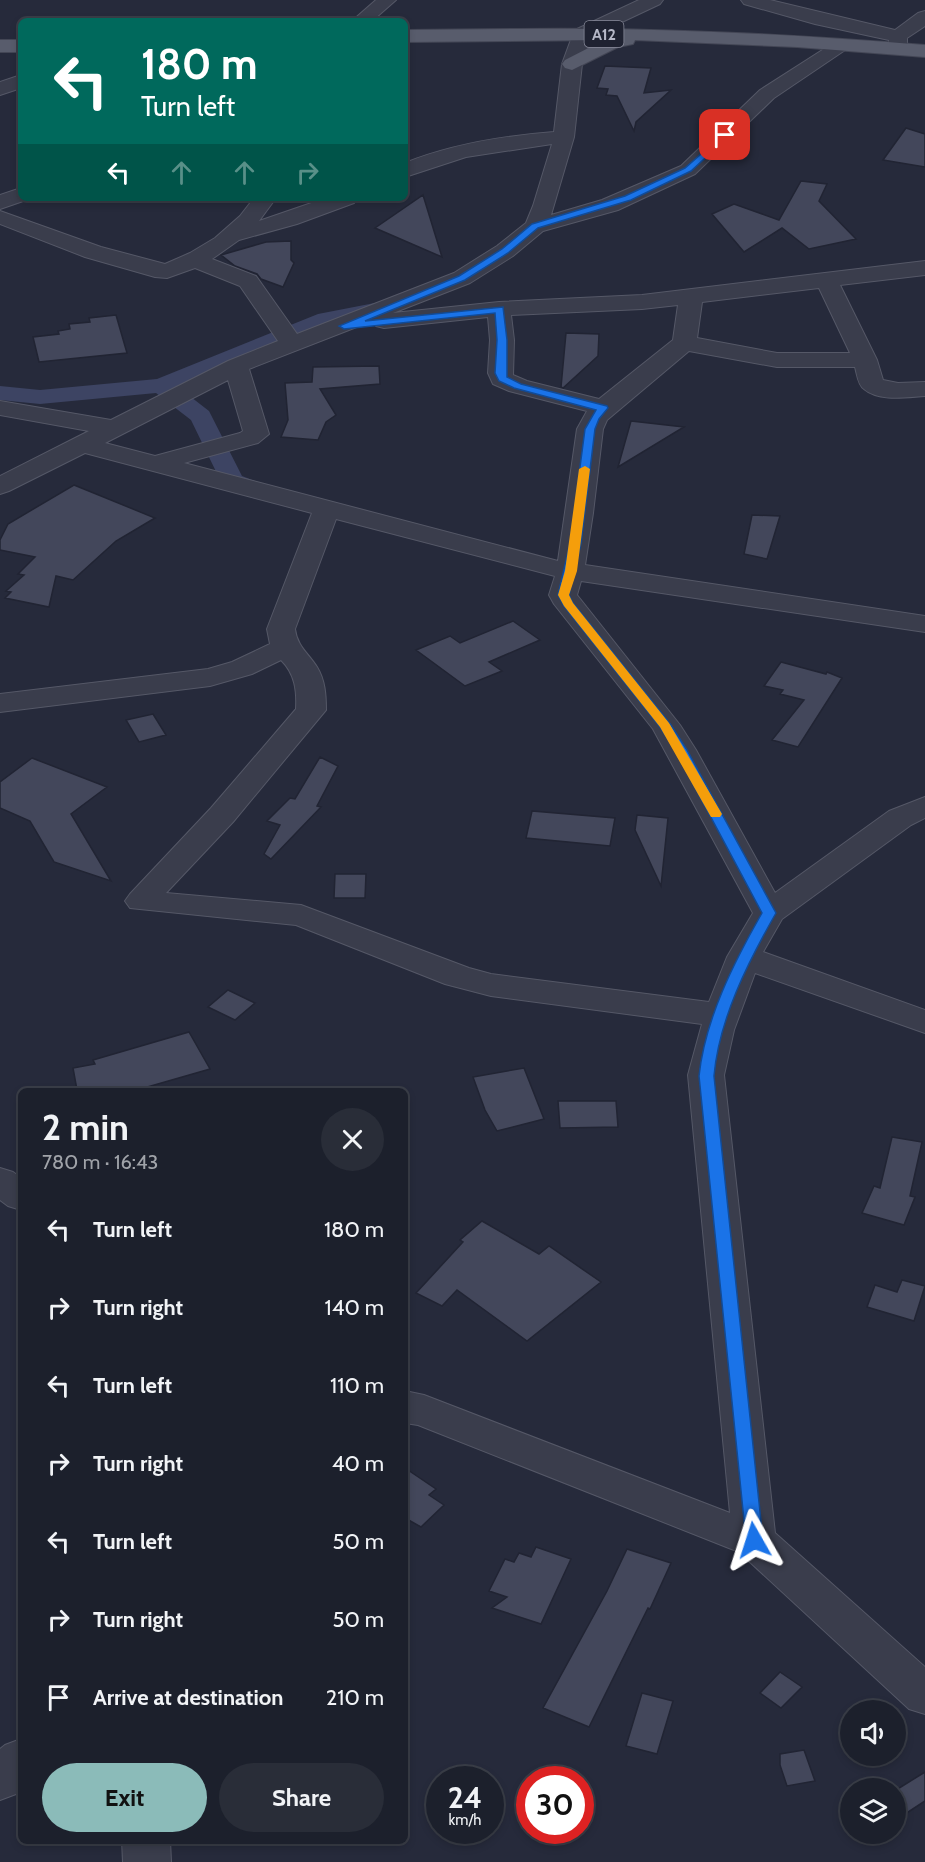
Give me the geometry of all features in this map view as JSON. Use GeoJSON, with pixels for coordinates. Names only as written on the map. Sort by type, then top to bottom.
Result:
{"type":"FeatureCollection","features":[{"type":"Feature","properties":{"kind":"main road","name":"A12"},"geometry":{"type":"LineString","coordinates":[[408,36],[574,45],[627,40],[768,46],[802,41]]}},
{"type":"Feature","properties":{"kind":"main road"},"geometry":{"type":"LineString","coordinates":[[574,45],[627,40]]}},
{"type":"Feature","properties":{"kind":"main road","name":"A12"},"geometry":{"type":"LineString","coordinates":[[408,41],[574,45],[802,41],[845,44],[898,42],[925,51]]}},
{"type":"Feature","properties":{"kind":"main road"},"geometry":{"type":"LineString","coordinates":[[0,46],[18,46]]}},
{"type":"Feature","properties":{"kind":"street"},"geometry":{"type":"LineString","coordinates":[[365,18],[387,0]]}},
{"type":"Feature","properties":{"kind":"street"},"geometry":{"type":"LineString","coordinates":[[535,226],[544,206],[564,137],[574,45],[654,0]]}},
{"type":"Feature","properties":{"kind":"street"},"geometry":{"type":"LineString","coordinates":[[750,0],[898,42],[925,17]]}},
{"type":"Feature","properties":{"kind":"street"},"geometry":{"type":"LineString","coordinates":[[0,486],[85,445],[236,366],[344,326],[462,278],[505,251],[535,226],[619,202],[688,170],[768,94],[845,44]]}},
{"type":"Feature","properties":{"kind":"street"},"geometry":{"type":"LineString","coordinates":[[0,89],[18,82]]}},
{"type":"Feature","properties":{"kind":"street"},"geometry":{"type":"LineString","coordinates":[[408,170],[431,160],[482,147],[513,141],[564,137]]}},
{"type":"Feature","properties":{"kind":"street"},"geometry":{"type":"LineString","coordinates":[[0,203],[18,195]]}},
{"type":"Feature","properties":{"kind":"street"},"geometry":{"type":"LineString","coordinates":[[236,234],[255,214],[263,201]]}},
{"type":"Feature","properties":{"kind":"street"},"geometry":{"type":"LineString","coordinates":[[0,217],[93,252],[155,270],[173,269],[236,234],[289,219],[336,201]]}},
{"type":"Feature","properties":{"kind":"street"},"geometry":{"type":"LineString","coordinates":[[192,259],[248,281],[291,344]]}},
{"type":"Feature","properties":{"kind":"street"},"geometry":{"type":"LineString","coordinates":[[344,326],[499,309],[642,302],[925,268]]}},
{"type":"Feature","properties":{"kind":"street"},"geometry":{"type":"LineString","coordinates":[[827,281],[865,360],[872,384],[879,388],[896,390],[925,389]]}},
{"type":"Feature","properties":{"kind":"street"},"geometry":{"type":"LineString","coordinates":[[691,296],[684,343],[603,408],[590,429],[571,571],[564,595],[568,604],[670,734],[769,913]]}},
{"type":"Feature","properties":{"kind":"street"},"geometry":{"type":"LineString","coordinates":[[499,309],[502,379],[518,386],[603,408]]}},
{"type":"Feature","properties":{"kind":"street"},"geometry":{"type":"LineString","coordinates":[[684,343],[777,360],[865,360]]}},
{"type":"Feature","properties":{"kind":"street"},"geometry":{"type":"LineString","coordinates":[[156,464],[249,438],[256,434],[236,366]]}},
{"type":"Feature","properties":{"kind":"street"},"geometry":{"type":"LineString","coordinates":[[0,408],[116,428]]}},
{"type":"Feature","properties":{"kind":"street"},"geometry":{"type":"LineString","coordinates":[[85,445],[553,568],[639,583],[925,624]]}},
{"type":"Feature","properties":{"kind":"street"},"geometry":{"type":"LineString","coordinates":[[327,508],[281,629],[284,648],[300,663],[309,682],[311,710],[222,815],[141,901],[301,915],[457,976],[491,985],[722,1015]]}},
{"type":"Feature","properties":{"kind":"street"},"geometry":{"type":"LineString","coordinates":[[0,703],[210,677],[242,668],[284,648]]}},
{"type":"Feature","properties":{"kind":"street"},"geometry":{"type":"LineString","coordinates":[[754,1540],[706,1076],[708,1062],[722,1015],[744,957],[769,913],[900,818],[925,806]]}},
{"type":"Feature","properties":{"kind":"street"},"geometry":{"type":"LineString","coordinates":[[744,957],[925,1022]]}},
{"type":"Feature","properties":{"kind":"street"},"geometry":{"type":"LineString","coordinates":[[0,1181],[18,1195]]}},
{"type":"Feature","properties":{"kind":"street"},"geometry":{"type":"LineString","coordinates":[[408,1408],[424,1411],[754,1540],[925,1695]]}},
{"type":"Feature","properties":{"kind":"street"},"geometry":{"type":"LineString","coordinates":[[0,1779],[18,1762]]}},
{"type":"Feature","properties":{"kind":"street"},"geometry":{"type":"LineString","coordinates":[[146,1844],[147,1862]]}},
{"type":"Feature","properties":{"kind":"building"},"geometry":{"type":"Polygon","coordinates":[[[605,66],[651,68],[644,93],[671,90],[636,122],[634,131],[617,96],[606,95],[608,89],[597,88],[605,66]]]}},
{"type":"Feature","properties":{"kind":"building"},"geometry":{"type":"Polygon","coordinates":[[[906,128],[925,134],[925,167],[883,160],[906,128]]]}},
{"type":"Feature","properties":{"kind":"building"},"geometry":{"type":"Polygon","coordinates":[[[801,181],[827,184],[819,201],[856,239],[809,249],[782,228],[744,252],[712,214],[734,204],[779,220],[801,181]]]}},
{"type":"Feature","properties":{"kind":"building"},"geometry":{"type":"Polygon","coordinates":[[[423,195],[442,257],[375,228],[423,195]]]}},
{"type":"Feature","properties":{"kind":"building"},"geometry":{"type":"Polygon","coordinates":[[[291,241],[291,260],[294,263],[283,287],[235,266],[221,255],[266,242],[291,241]]]}},
{"type":"Feature","properties":{"kind":"building"},"geometry":{"type":"Polygon","coordinates":[[[116,315],[127,353],[39,362],[33,337],[59,334],[58,331],[70,329],[69,324],[90,322],[89,318],[116,315]]]}},
{"type":"Feature","properties":{"kind":"building"},"geometry":{"type":"Polygon","coordinates":[[[566,333],[599,334],[598,356],[563,388],[561,387],[566,333]]]}},
{"type":"Feature","properties":{"kind":"building"},"geometry":{"type":"Polygon","coordinates":[[[379,366],[380,384],[320,389],[336,415],[326,422],[318,440],[281,437],[288,420],[285,383],[312,382],[313,367],[379,366]]]}},
{"type":"Feature","properties":{"kind":"building"},"geometry":{"type":"Polygon","coordinates":[[[631,421],[684,427],[618,467],[631,421]]]}},
{"type":"Feature","properties":{"kind":"building"},"geometry":{"type":"Polygon","coordinates":[[[74,485],[155,518],[116,541],[73,580],[56,576],[49,607],[5,598],[11,592],[6,591],[24,575],[18,574],[35,557],[0,550],[0,540],[8,524],[74,485]]]}},
{"type":"Feature","properties":{"kind":"building"},"geometry":{"type":"Polygon","coordinates":[[[752,515],[780,516],[767,559],[744,554],[752,515]]]}},
{"type":"Feature","properties":{"kind":"building"},"geometry":{"type":"Polygon","coordinates":[[[513,621],[540,640],[489,662],[502,671],[465,686],[416,650],[450,636],[460,643],[513,621]]]}},
{"type":"Feature","properties":{"kind":"building"},"geometry":{"type":"Polygon","coordinates":[[[781,662],[826,674],[827,672],[842,678],[798,747],[772,740],[804,700],[780,694],[783,690],[764,686],[781,662]]]}},
{"type":"Feature","properties":{"kind":"building"},"geometry":{"type":"Polygon","coordinates":[[[153,714],[166,735],[139,742],[126,720],[153,714]]]}},
{"type":"Feature","properties":{"kind":"building"},"geometry":{"type":"Polygon","coordinates":[[[320,757],[338,766],[317,806],[321,807],[271,859],[264,854],[280,825],[267,821],[290,798],[295,799],[320,757]]]}},
{"type":"Feature","properties":{"kind":"building"},"geometry":{"type":"Polygon","coordinates":[[[32,758],[107,787],[71,814],[111,881],[54,862],[30,821],[0,808],[0,782],[32,758]]]}},
{"type":"Feature","properties":{"kind":"building"},"geometry":{"type":"Polygon","coordinates":[[[532,811],[615,818],[610,846],[526,838],[532,811]]]}},
{"type":"Feature","properties":{"kind":"building"},"geometry":{"type":"Polygon","coordinates":[[[637,815],[668,818],[661,886],[635,830],[637,815]]]}},
{"type":"Feature","properties":{"kind":"building"},"geometry":{"type":"Polygon","coordinates":[[[335,874],[366,874],[365,898],[334,898],[335,874]]]}},
{"type":"Feature","properties":{"kind":"building"},"geometry":{"type":"Polygon","coordinates":[[[228,990],[255,1003],[235,1020],[208,1007],[228,990]]]}},
{"type":"Feature","properties":{"kind":"building"},"geometry":{"type":"Polygon","coordinates":[[[189,1032],[210,1069],[144,1088],[77,1088],[73,1068],[95,1064],[93,1060],[189,1032]]]}},
{"type":"Feature","properties":{"kind":"building"},"geometry":{"type":"Polygon","coordinates":[[[524,1068],[544,1119],[497,1131],[485,1110],[473,1077],[524,1068]]]}},
{"type":"Feature","properties":{"kind":"building"},"geometry":{"type":"Polygon","coordinates":[[[558,1101],[616,1101],[618,1127],[560,1128],[558,1101]]]}},
{"type":"Feature","properties":{"kind":"building"},"geometry":{"type":"Polygon","coordinates":[[[892,1137],[922,1142],[910,1196],[915,1197],[904,1225],[862,1213],[874,1186],[880,1188],[892,1137]]]}},
{"type":"Feature","properties":{"kind":"building"},"geometry":{"type":"Polygon","coordinates":[[[482,1221],[539,1254],[549,1246],[601,1282],[527,1341],[457,1290],[442,1306],[416,1293],[463,1242],[460,1240],[482,1221]]]}},
{"type":"Feature","properties":{"kind":"building"},"geometry":{"type":"Polygon","coordinates":[[[902,1280],[925,1286],[914,1321],[867,1307],[875,1285],[897,1292],[902,1280]]]}},
{"type":"Feature","properties":{"kind":"building"},"geometry":{"type":"Polygon","coordinates":[[[408,1470],[436,1489],[429,1495],[444,1505],[421,1527],[408,1520],[408,1470]]]}},
{"type":"Feature","properties":{"kind":"building"},"geometry":{"type":"Polygon","coordinates":[[[536,1547],[571,1559],[541,1624],[492,1608],[507,1597],[489,1591],[505,1559],[514,1562],[519,1553],[531,1557],[536,1547]]]}},
{"type":"Feature","properties":{"kind":"building"},"geometry":{"type":"Polygon","coordinates":[[[627,1549],[671,1563],[589,1727],[543,1708],[607,1591],[627,1549]]]}},
{"type":"Feature","properties":{"kind":"building"},"geometry":{"type":"Polygon","coordinates":[[[780,1672],[802,1687],[781,1708],[760,1693],[780,1672]]]}},
{"type":"Feature","properties":{"kind":"building"},"geometry":{"type":"Polygon","coordinates":[[[642,1693],[673,1701],[657,1754],[626,1746],[642,1693]]]}},
{"type":"Feature","properties":{"kind":"building"},"geometry":{"type":"Polygon","coordinates":[[[804,1750],[815,1781],[787,1786],[780,1765],[780,1754],[804,1750]]]}},
{"type":"Feature","properties":{"kind":"building"},"geometry":{"type":"Polygon","coordinates":[[[925,1772],[925,1801],[906,1813],[906,1784],[925,1772]]]}},
{"type":"Feature","properties":{"kind":"waterway"},"geometry":{"type":"LineString","coordinates":[[161,386],[326,319],[385,308]]}},
{"type":"Feature","properties":{"kind":"waterway"},"geometry":{"type":"LineString","coordinates":[[0,393],[40,397],[161,386]]}},
{"type":"Feature","properties":{"kind":"waterway"},"geometry":{"type":"LineString","coordinates":[[161,386],[201,416],[232,481],[266,494]]}},
{"type":"Feature","properties":{"kind":"slow traffic"},"geometry":{"type":"LineString","coordinates":[[585,469],[576,543],[564,595],[568,604],[665,725],[716,814]]}},
{"type":"Feature","properties":{"kind":"route"},"geometry":{"type":"LineString","coordinates":[[725,135],[688,170],[610,205],[535,226],[505,251],[462,278],[344,326],[499,309],[502,379],[507,383],[603,408],[590,429],[576,543],[564,595],[568,604],[665,725],[681,750],[769,913],[744,957],[722,1015],[706,1076],[754,1540]]}}]}
